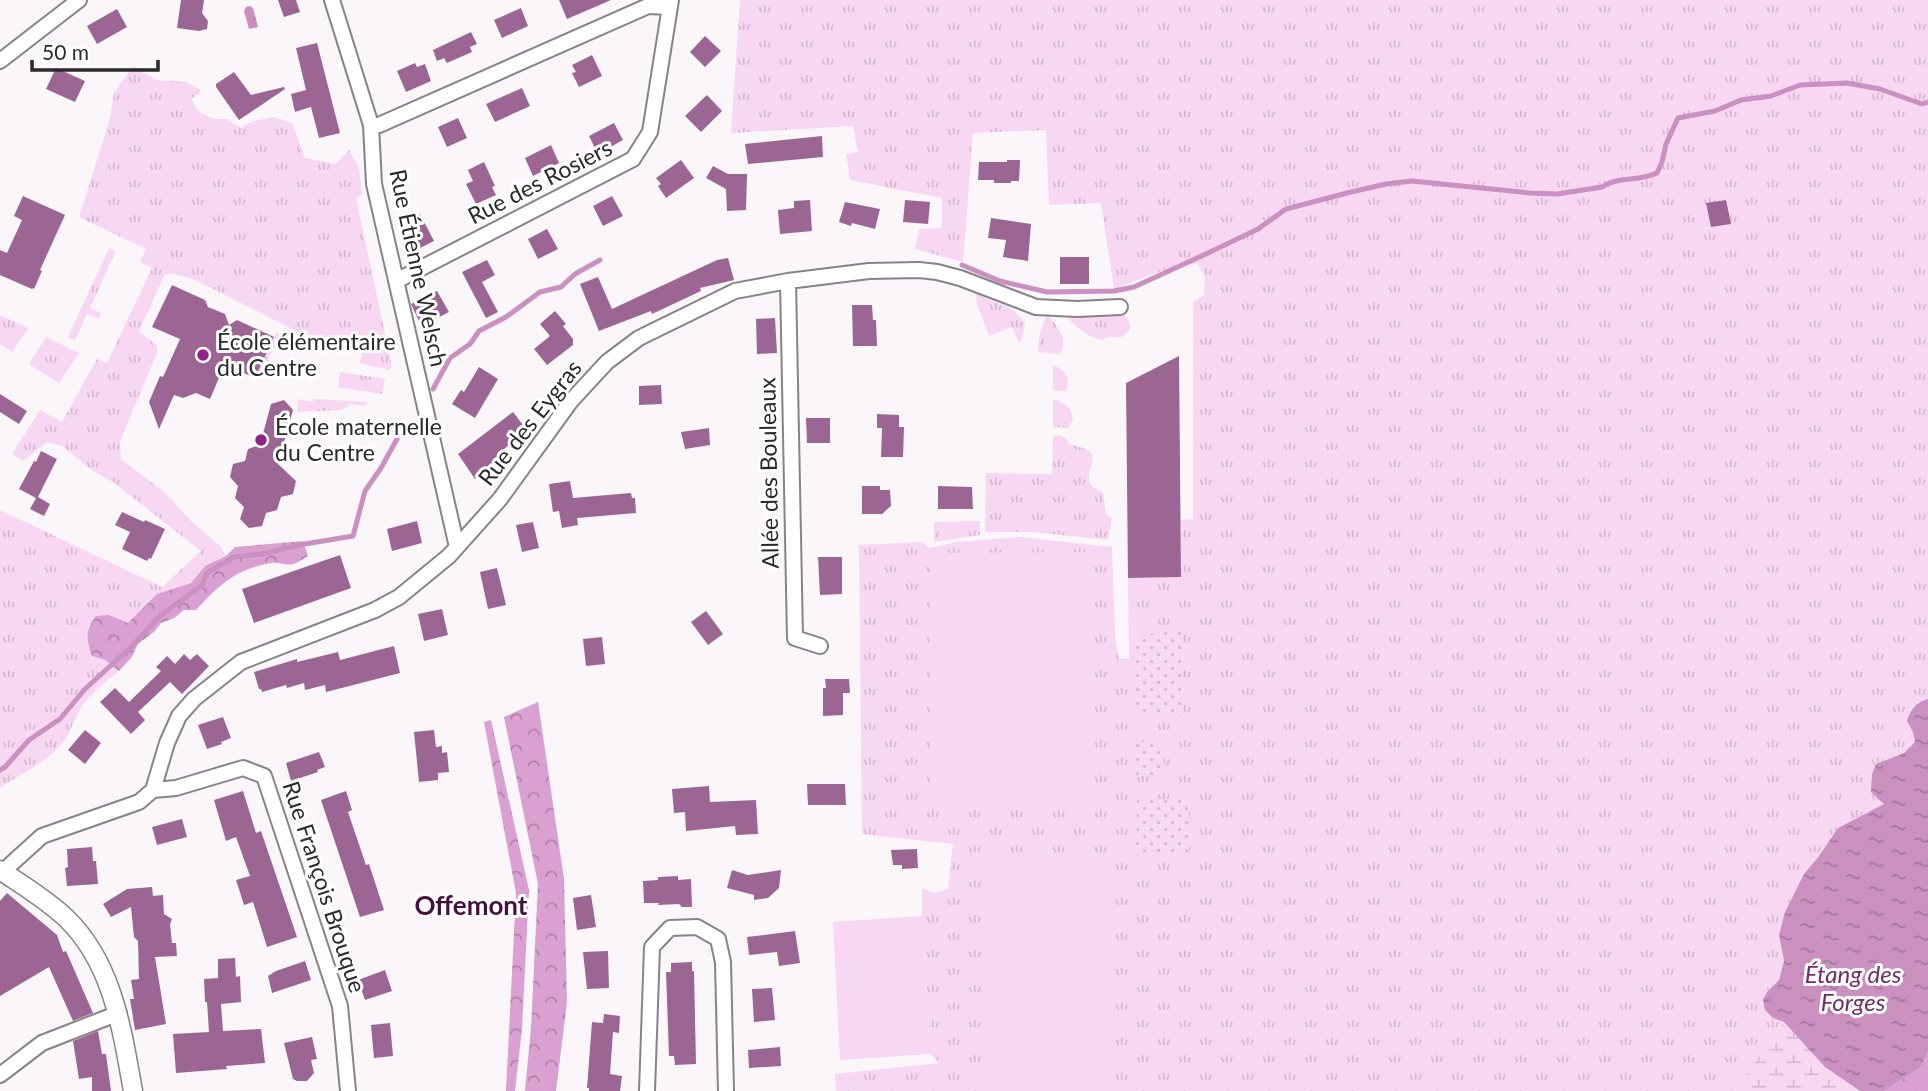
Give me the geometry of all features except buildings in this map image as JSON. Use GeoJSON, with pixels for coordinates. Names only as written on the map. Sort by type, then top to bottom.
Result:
{"type":"FeatureCollection","features":[{"type":"Feature","properties":{"kind":"street"},"geometry":{"type":"LineString","coordinates":[[0,61],[79,0]]}},
{"type":"Feature","properties":{"kind":"street","name":"Rue Étienne Welsch"},"geometry":{"type":"LineString","coordinates":[[332,0],[371,125],[374,184],[457,547]]}},
{"type":"Feature","properties":{"kind":"street"},"geometry":{"type":"LineString","coordinates":[[371,125],[379,125],[648,6],[670,3]]}},
{"type":"Feature","properties":{"kind":"street","name":"Rue des Rosiers"},"geometry":{"type":"LineString","coordinates":[[396,281],[633,159],[650,132],[670,3]]}},
{"type":"Feature","properties":{"kind":"street","name":"Rue des Eygras"},"geometry":{"type":"LineString","coordinates":[[153,790],[167,743],[179,716],[194,699],[241,662],[374,610],[399,597],[449,556],[500,499],[571,401],[607,362],[639,338],[735,291],[869,271],[937,272],[1036,307],[1121,307]]}},
{"type":"Feature","properties":{"kind":"street","name":"Allée des Bouleaux"},"geometry":{"type":"LineString","coordinates":[[788,281],[795,638],[820,646]]}},
{"type":"Feature","properties":{"kind":"street","name":"Rue François Brouque"},"geometry":{"type":"LineString","coordinates":[[2,872],[42,836],[139,802],[153,790],[176,788],[243,768],[264,776],[340,1006],[348,1091]]}},
{"type":"Feature","properties":{"kind":"street"},"geometry":{"type":"LineString","coordinates":[[2,872],[66,918],[97,959],[119,1013],[133,1091]]}},
{"type":"Feature","properties":{"kind":"street"},"geometry":{"type":"LineString","coordinates":[[647,1091],[652,947],[670,928],[697,927],[718,939],[723,962],[726,1091]]}},
{"type":"Feature","properties":{"kind":"street"},"geometry":{"type":"LineString","coordinates":[[0,1075],[42,1043],[119,1013]]}},
{"type":"Feature","properties":{"kind":"green space"},"geometry":{"type":"Polygon","coordinates":[[[740,0],[1928,0],[1928,699],[1917,703],[1910,710],[1915,742],[1904,753],[1876,764],[1884,804],[1838,828],[1804,874],[1779,935],[1784,961],[1779,980],[1767,992],[1773,1018],[1784,1022],[1734,1091],[836,1091],[835,1074],[939,1063],[931,1054],[922,888],[934,893],[948,889],[953,844],[862,834],[859,545],[922,542],[929,548],[957,542],[1020,537],[1112,547],[1115,634],[1119,659],[1129,659],[1128,578],[1181,577],[1181,520],[1193,519],[1193,302],[1204,295],[1205,276],[1197,263],[1164,270],[1114,289],[1101,203],[1049,205],[1046,130],[973,133],[963,262],[915,249],[919,229],[942,228],[942,198],[850,180],[846,154],[858,152],[853,126],[731,133],[740,0]]]}},
{"type":"Feature","properties":{"kind":"green space"},"geometry":{"type":"Polygon","coordinates":[[[133,66],[156,80],[186,82],[202,91],[191,99],[199,112],[214,119],[227,119],[241,128],[253,121],[274,117],[292,123],[305,158],[336,164],[349,150],[359,168],[362,194],[356,198],[392,367],[389,370],[360,363],[363,350],[304,337],[193,279],[165,274],[139,331],[157,346],[157,353],[120,442],[121,459],[164,492],[193,523],[220,546],[226,556],[205,566],[191,583],[157,594],[128,624],[109,615],[89,626],[87,642],[92,656],[105,660],[119,671],[84,704],[68,734],[53,753],[0,788],[0,510],[162,587],[201,551],[62,446],[47,442],[23,461],[12,454],[40,410],[62,422],[97,359],[107,363],[152,268],[140,262],[146,249],[79,217],[109,122],[114,93],[133,66]]]}},
{"type":"Feature","properties":{"kind":"green space"},"geometry":{"type":"Polygon","coordinates":[[[109,248],[116,251],[90,308],[101,313],[98,319],[87,314],[75,340],[68,337],[109,248]]]}},
{"type":"Feature","properties":{"kind":"green space"},"geometry":{"type":"Polygon","coordinates":[[[975,292],[1014,310],[1025,323],[1019,343],[1012,327],[989,336],[975,292]]]}},
{"type":"Feature","properties":{"kind":"green space"},"geometry":{"type":"Polygon","coordinates":[[[1065,313],[1121,313],[1128,319],[1130,328],[1122,337],[1098,339],[1076,326],[1065,313]]]}},
{"type":"Feature","properties":{"kind":"green space"},"geometry":{"type":"Polygon","coordinates":[[[0,315],[28,328],[12,352],[0,344],[0,315]]]}},
{"type":"Feature","properties":{"kind":"green space"},"geometry":{"type":"Polygon","coordinates":[[[1046,317],[1050,317],[1062,335],[1063,344],[1059,354],[1038,352],[1040,332],[1046,317]]]}},
{"type":"Feature","properties":{"kind":"green space"},"geometry":{"type":"Polygon","coordinates":[[[277,332],[282,339],[277,348],[274,347],[268,359],[271,361],[261,378],[255,378],[277,332]]]}},
{"type":"Feature","properties":{"kind":"green space"},"geometry":{"type":"Polygon","coordinates":[[[46,337],[79,353],[59,383],[29,364],[46,337]]]}},
{"type":"Feature","properties":{"kind":"green space"},"geometry":{"type":"Polygon","coordinates":[[[1053,365],[1066,375],[1066,391],[1053,390],[1053,365]]]}},
{"type":"Feature","properties":{"kind":"green space"},"geometry":{"type":"Polygon","coordinates":[[[340,372],[385,379],[382,394],[338,387],[340,372]]]}},
{"type":"Feature","properties":{"kind":"green space"},"geometry":{"type":"Polygon","coordinates":[[[298,399],[313,402],[314,399],[369,402],[364,406],[352,404],[341,410],[297,412],[298,399]]]}},
{"type":"Feature","properties":{"kind":"green space"},"geometry":{"type":"Polygon","coordinates":[[[1053,399],[1064,404],[1071,412],[1073,420],[1068,428],[1053,427],[1053,399]]]}},
{"type":"Feature","properties":{"kind":"green space"},"geometry":{"type":"Polygon","coordinates":[[[1053,436],[1066,438],[1069,444],[1089,451],[1093,457],[1089,479],[1093,487],[1103,493],[1106,514],[1112,519],[1108,540],[1032,532],[985,532],[986,473],[1052,474],[1053,436]]]}},
{"type":"Feature","properties":{"kind":"green space"},"geometry":{"type":"Polygon","coordinates":[[[980,521],[980,535],[934,542],[934,522],[980,521]]]}},
{"type":"Feature","properties":{"kind":"green space"},"geometry":{"type":"Polygon","coordinates":[[[303,541],[308,556],[293,564],[271,563],[248,569],[229,579],[196,610],[184,610],[161,623],[138,644],[131,658],[119,671],[105,660],[92,656],[88,635],[96,616],[109,615],[128,623],[157,594],[191,583],[205,566],[226,556],[235,547],[303,541]]]}},
{"type":"Feature","properties":{"kind":"green space"},"geometry":{"type":"Polygon","coordinates":[[[1093,552],[1094,803],[931,803],[930,553],[1093,552]]]}},
{"type":"Feature","properties":{"kind":"green space"},"geometry":{"type":"Polygon","coordinates":[[[1182,626],[1183,717],[1134,714],[1134,638],[1182,626]]]}},
{"type":"Feature","properties":{"kind":"green space"},"geometry":{"type":"Polygon","coordinates":[[[538,702],[564,879],[567,1002],[556,1091],[525,1091],[538,884],[504,717],[538,702]]]}},
{"type":"Feature","properties":{"kind":"green space"},"geometry":{"type":"Polygon","coordinates":[[[491,720],[529,890],[522,1028],[515,1091],[506,1091],[516,893],[484,722],[491,720]]]}},
{"type":"Feature","properties":{"kind":"green space"},"geometry":{"type":"Polygon","coordinates":[[[1135,742],[1163,742],[1164,775],[1136,776],[1135,742]]]}},
{"type":"Feature","properties":{"kind":"green space"},"geometry":{"type":"Polygon","coordinates":[[[1137,799],[1189,799],[1189,852],[1136,852],[1137,799]]]}},
{"type":"Feature","properties":{"kind":"green space"},"geometry":{"type":"Polygon","coordinates":[[[1110,861],[1114,1091],[983,1091],[982,863],[1110,861]]]}},
{"type":"Feature","properties":{"kind":"green space"},"geometry":{"type":"Polygon","coordinates":[[[922,916],[931,1054],[840,1060],[833,922],[922,916]]]}},
{"type":"Feature","properties":{"kind":"green space"},"geometry":{"type":"Polygon","coordinates":[[[1784,1022],[1825,1067],[1860,1091],[1734,1091],[1784,1022]]]}},
{"type":"Feature","properties":{"kind":"green space"},"geometry":{"type":"Polygon","coordinates":[[[1928,1052],[1928,1091],[1884,1091],[1921,1067],[1928,1052]]]}},
{"type":"Feature","properties":{"kind":"water"},"geometry":{"type":"Polygon","coordinates":[[[250,6],[258,27],[249,29],[244,11],[250,6]]]}},
{"type":"Feature","properties":{"kind":"water","name":"Étang des Forges"},"geometry":{"type":"Polygon","coordinates":[[[1928,699],[1928,1052],[1921,1067],[1884,1091],[1860,1091],[1825,1067],[1784,1022],[1773,1018],[1765,1010],[1763,1000],[1779,980],[1784,961],[1779,935],[1785,912],[1804,874],[1838,828],[1884,804],[1871,792],[1872,774],[1876,764],[1904,753],[1915,742],[1907,721],[1914,707],[1928,699]]]}},
{"type":"Feature","properties":{"kind":"waterway"},"geometry":{"type":"LineString","coordinates":[[962,265],[1000,281],[1047,292],[1114,291],[1134,287],[1208,253],[1258,229],[1286,209],[1386,184],[1412,181],[1557,194],[1650,176],[1657,173],[1678,118],[1715,111],[1741,100],[1771,96],[1800,85],[1847,83],[1880,89],[1922,104],[1928,102]]}},
{"type":"Feature","properties":{"kind":"waterway"},"geometry":{"type":"LineString","coordinates":[[433,389],[450,358],[470,344],[479,331],[506,317],[540,292],[561,287],[575,274],[600,260]]}},
{"type":"Feature","properties":{"kind":"waterway"},"geometry":{"type":"LineString","coordinates":[[0,770],[29,740],[60,719],[85,689],[160,616],[202,585],[207,573],[234,557],[353,536],[365,491],[397,439],[399,424]]}},
{"type":"Feature","properties":{"kind":"place","name":"École élémentaire du Centre"},"geometry":{"type":"Point","coordinates":[203,355]}},
{"type":"Feature","properties":{"kind":"place","name":"École maternelle du Centre"},"geometry":{"type":"Point","coordinates":[261,440]}},
{"type":"Feature","properties":{"kind":"district","name":"Offemont"},"geometry":{"type":"Point","coordinates":[471,906]}}]}
